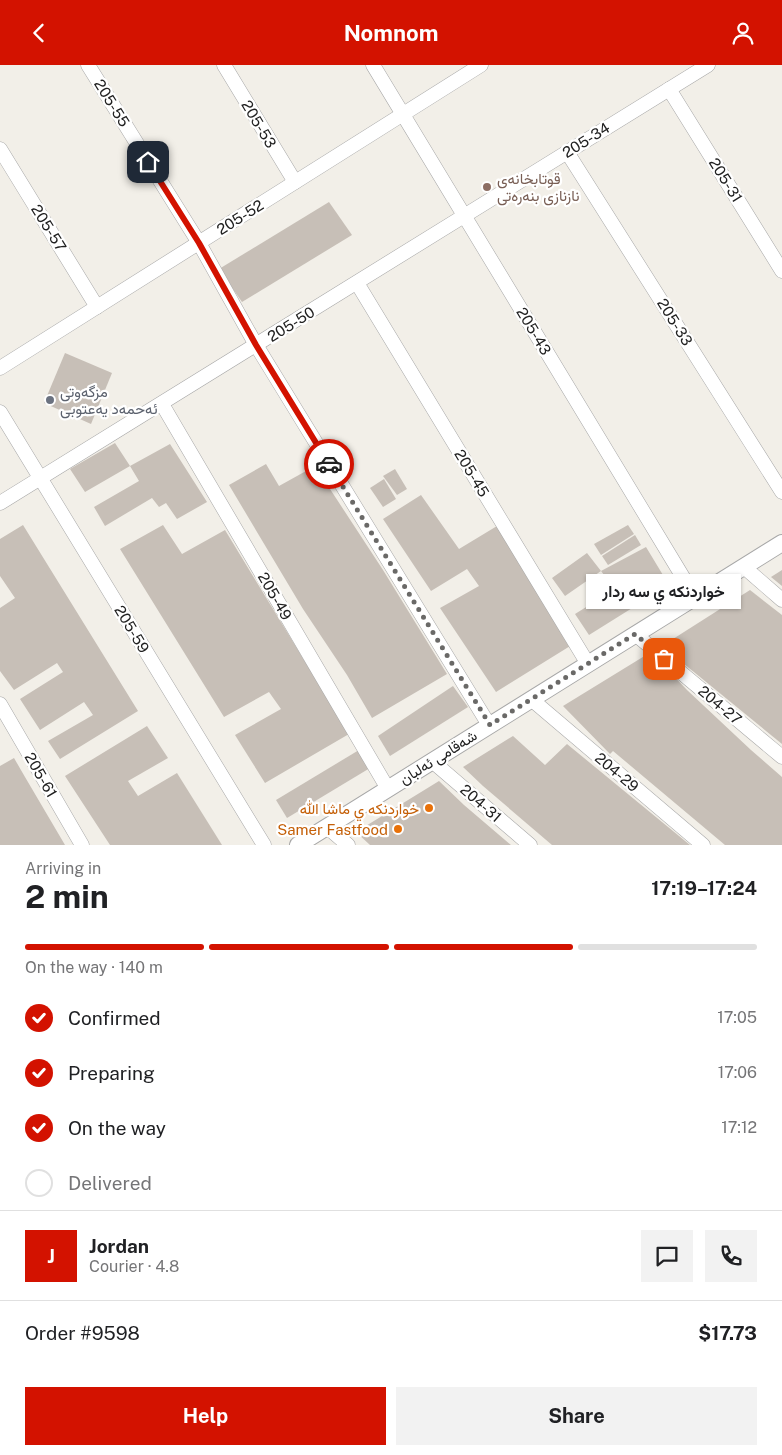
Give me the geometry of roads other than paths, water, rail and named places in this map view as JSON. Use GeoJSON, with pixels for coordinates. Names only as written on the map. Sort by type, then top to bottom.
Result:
{"type":"FeatureCollection","features":[{"type":"Feature","properties":{"kind":"street","name":"205-55"},"geometry":{"type":"LineString","coordinates":[[88,65],[199,243],[256,345],[490,725]]}},
{"type":"Feature","properties":{"kind":"street","name":"205-53"},"geometry":{"type":"LineString","coordinates":[[224,65],[295,182]]}},
{"type":"Feature","properties":{"kind":"street","name":"205-43"},"geometry":{"type":"LineString","coordinates":[[373,65],[695,597]]}},
{"type":"Feature","properties":{"kind":"street","name":"205-52"},"geometry":{"type":"LineString","coordinates":[[0,368],[481,65]]}},
{"type":"Feature","properties":{"kind":"street","name":"205-34"},"geometry":{"type":"LineString","coordinates":[[464,216],[708,65]]}},
{"type":"Feature","properties":{"kind":"street","name":"205-31"},"geometry":{"type":"LineString","coordinates":[[669,89],[782,271]]}},
{"type":"Feature","properties":{"kind":"street","name":"205-57"},"geometry":{"type":"LineString","coordinates":[[0,149],[97,307]]}},
{"type":"Feature","properties":{"kind":"street","name":"205-33"},"geometry":{"type":"LineString","coordinates":[[567,152],[782,492]]}},
{"type":"Feature","properties":{"kind":"street","name":"205-50"},"geometry":{"type":"LineString","coordinates":[[0,503],[464,216]]}},
{"type":"Feature","properties":{"kind":"street","name":"205-45"},"geometry":{"type":"LineString","coordinates":[[357,283],[588,664]]}},
{"type":"Feature","properties":{"kind":"street","name":"205-49"},"geometry":{"type":"LineString","coordinates":[[162,403],[388,789]]}},
{"type":"Feature","properties":{"kind":"street","name":"205-59"},"geometry":{"type":"LineString","coordinates":[[0,412],[264,845]]}},
{"type":"Feature","properties":{"kind":"street","name":"شەقامی ئەلبان"},"geometry":{"type":"LineString","coordinates":[[298,845],[782,543]]}},
{"type":"Feature","properties":{"kind":"street"},"geometry":{"type":"LineString","coordinates":[[744,567],[782,600]]}},
{"type":"Feature","properties":{"kind":"street","name":"204-27"},"geometry":{"type":"LineString","coordinates":[[635,634],[782,757]]}},
{"type":"Feature","properties":{"kind":"street","name":"204-29"},"geometry":{"type":"LineString","coordinates":[[531,699],[703,845]]}},
{"type":"Feature","properties":{"kind":"street","name":"205-61"},"geometry":{"type":"LineString","coordinates":[[0,704],[82,845]]}},
{"type":"Feature","properties":{"kind":"street","name":"204-31"},"geometry":{"type":"LineString","coordinates":[[432,761],[530,845]]}},
{"type":"Feature","properties":{"kind":"street"},"geometry":{"type":"LineString","coordinates":[[327,827],[348,845]]}},
{"type":"Feature","properties":{"kind":"place","name":"قوتابخانەی نازنازی بنەرەتی"},"geometry":{"type":"Point","coordinates":[487,187]}},
{"type":"Feature","properties":{"kind":"place","name":"مزگەوتی ئەحمەد یەعتوبی"},"geometry":{"type":"Point","coordinates":[50,400]}},
{"type":"Feature","properties":{"kind":"place","name":"خواردنكه ي سه ردار"},"geometry":{"type":"Point","coordinates":[664,659]}},
{"type":"Feature","properties":{"kind":"place","name":"خواردنكه ي ماشا الله"},"geometry":{"type":"Point","coordinates":[429,808]}},
{"type":"Feature","properties":{"kind":"place","name":"Samer Fastfood"},"geometry":{"type":"Point","coordinates":[398,829]}}]}
